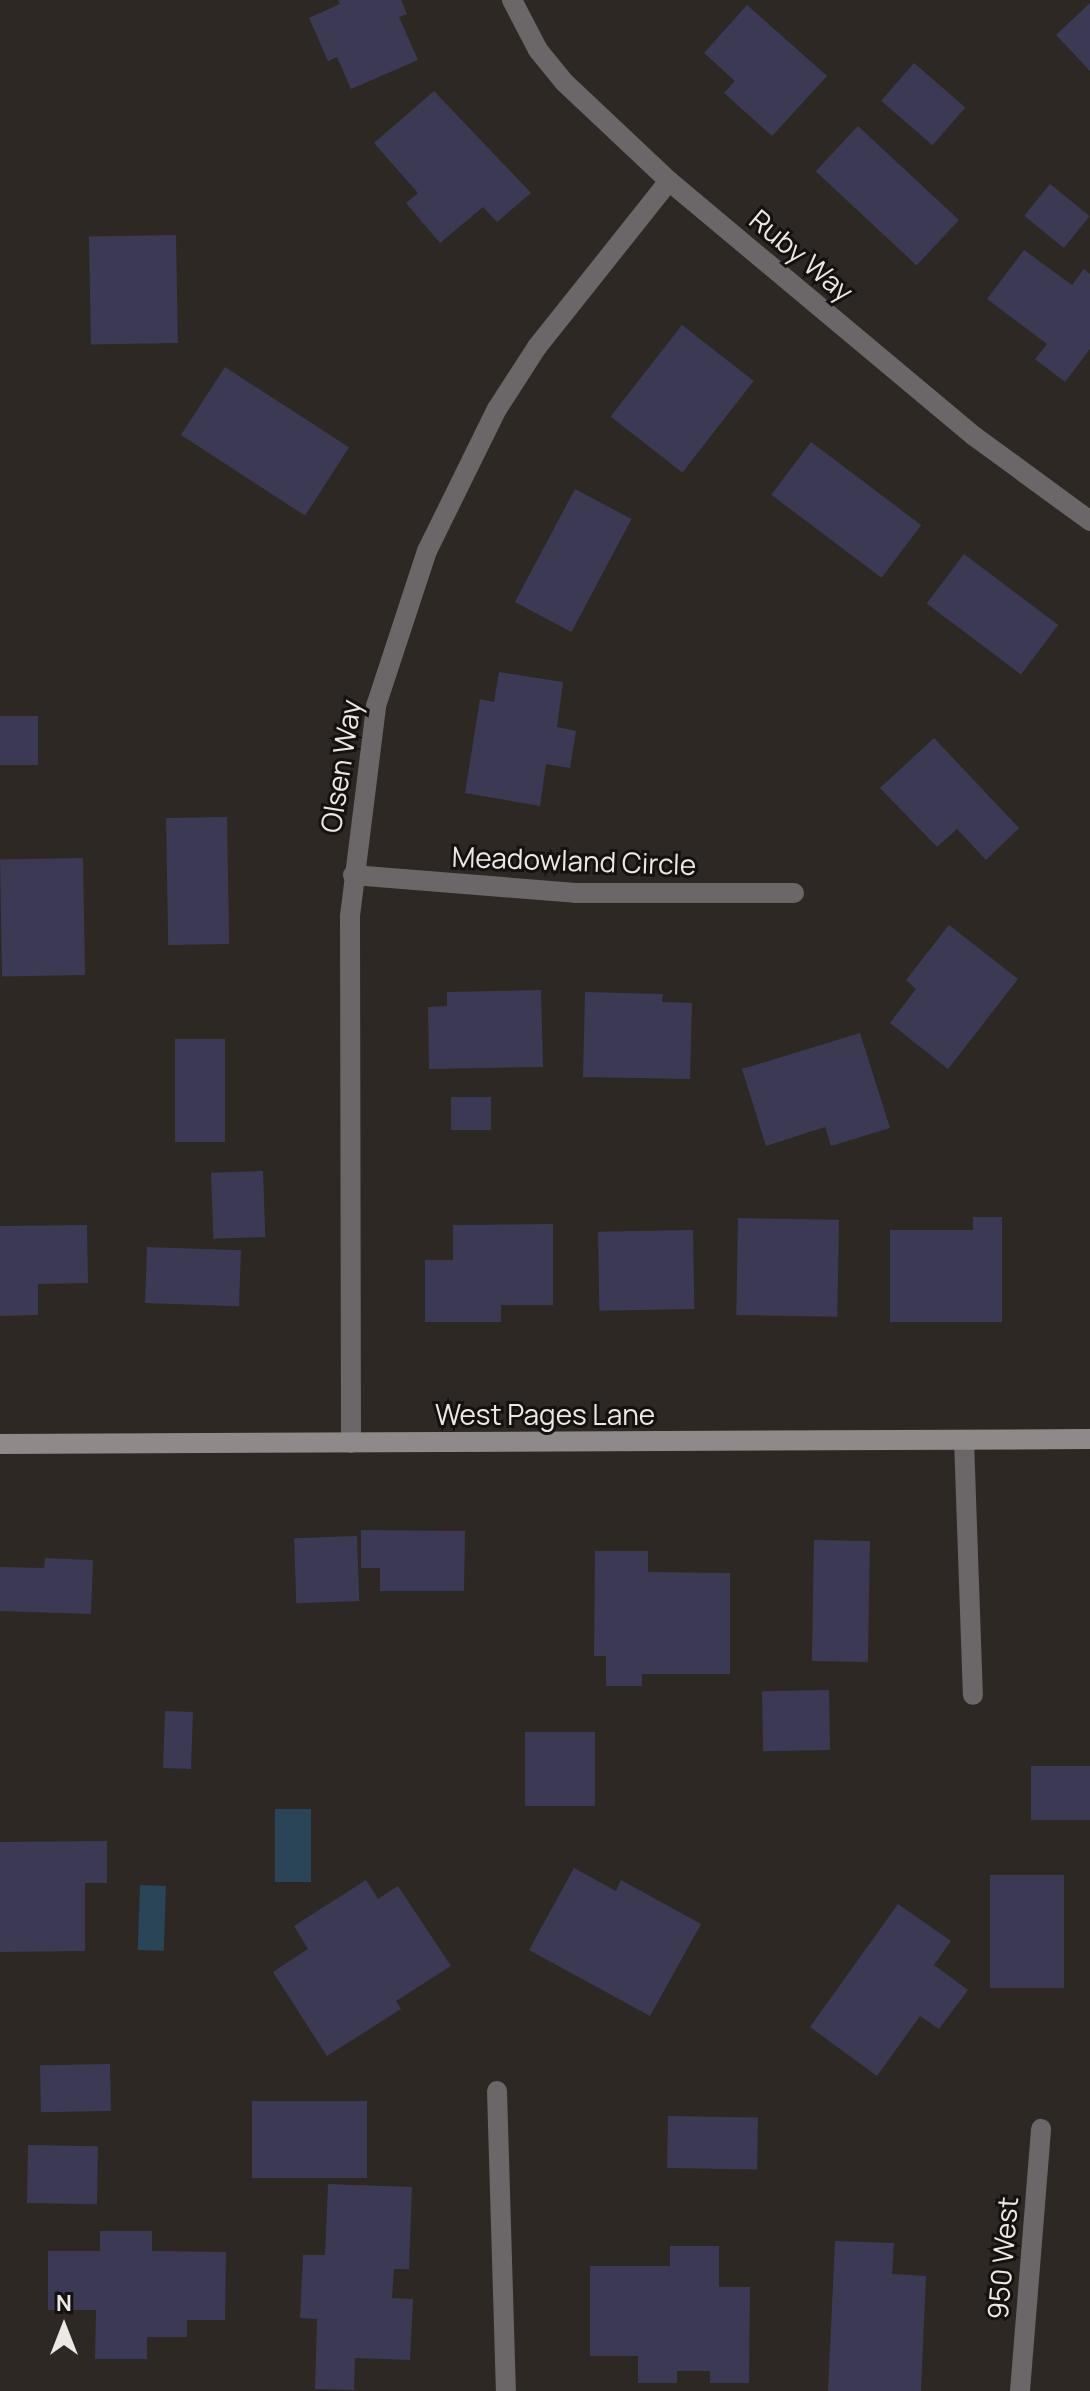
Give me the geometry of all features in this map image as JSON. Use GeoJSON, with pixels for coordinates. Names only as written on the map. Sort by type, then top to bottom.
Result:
{"type":"FeatureCollection","features":[{"type":"Feature","properties":{"kind":"street","name":"Ruby Way"},"geometry":{"type":"LineString","coordinates":[[512,0],[538,50],[564,82],[669,181],[974,436],[1090,521]]}},
{"type":"Feature","properties":{"kind":"street","name":"Olsen Way"},"geometry":{"type":"LineString","coordinates":[[351,1443],[353,875],[376,706],[427,551],[460,477],[537,347],[669,181]]}},
{"type":"Feature","properties":{"kind":"street","name":"Meadowland Circle"},"geometry":{"type":"LineString","coordinates":[[353,875],[575,893],[794,893]]}},
{"type":"Feature","properties":{"kind":"street","name":"West Pages Lane"},"geometry":{"type":"LineString","coordinates":[[0,1444],[1090,1439]]}},
{"type":"Feature","properties":{"kind":"street"},"geometry":{"type":"LineString","coordinates":[[964,1440],[973,1695]]}},
{"type":"Feature","properties":{"kind":"street"},"geometry":{"type":"LineString","coordinates":[[497,2091],[506,2391]]}},
{"type":"Feature","properties":{"kind":"street","name":"950 West"},"geometry":{"type":"LineString","coordinates":[[1020,2391],[1041,2129]]}},
{"type":"Feature","properties":{"kind":"water"},"geometry":{"type":"Polygon","coordinates":[[[275,1809],[311,1809],[311,1882],[275,1882],[275,1809]]]}},
{"type":"Feature","properties":{"kind":"water"},"geometry":{"type":"Polygon","coordinates":[[[140,1885],[166,1886],[164,1951],[138,1950],[140,1885]]]}},
{"type":"Feature","properties":{"kind":"building"},"geometry":{"type":"Polygon","coordinates":[[[338,0],[401,0],[407,14],[399,17],[418,60],[351,89],[337,57],[328,61],[309,18],[340,4],[338,0]]]}},
{"type":"Feature","properties":{"kind":"building"},"geometry":{"type":"Polygon","coordinates":[[[1090,3],[1090,71],[1056,35],[1090,3]]]}},
{"type":"Feature","properties":{"kind":"building"},"geometry":{"type":"Polygon","coordinates":[[[747,5],[827,76],[772,136],[724,93],[735,81],[704,53],[747,5]]]}},
{"type":"Feature","properties":{"kind":"building"},"geometry":{"type":"Polygon","coordinates":[[[914,63],[965,108],[933,145],[881,101],[914,63]]]}},
{"type":"Feature","properties":{"kind":"building"},"geometry":{"type":"Polygon","coordinates":[[[434,91],[531,193],[497,222],[483,207],[440,243],[406,203],[418,193],[374,143],[434,91]]]}},
{"type":"Feature","properties":{"kind":"building"},"geometry":{"type":"Polygon","coordinates":[[[858,126],[959,220],[917,265],[816,171],[858,126]]]}},
{"type":"Feature","properties":{"kind":"building"},"geometry":{"type":"Polygon","coordinates":[[[1050,184],[1090,216],[1064,248],[1024,216],[1050,184]]]}},
{"type":"Feature","properties":{"kind":"building"},"geometry":{"type":"Polygon","coordinates":[[[176,235],[178,343],[91,345],[89,237],[176,235]]]}},
{"type":"Feature","properties":{"kind":"building"},"geometry":{"type":"Polygon","coordinates":[[[1024,250],[1072,285],[1084,269],[1090,274],[1090,349],[1065,382],[1035,359],[1047,344],[987,299],[1024,250]]]}},
{"type":"Feature","properties":{"kind":"building"},"geometry":{"type":"Polygon","coordinates":[[[682,325],[754,381],[682,472],[611,416],[682,325]]]}},
{"type":"Feature","properties":{"kind":"building"},"geometry":{"type":"Polygon","coordinates":[[[225,367],[349,448],[305,516],[181,435],[225,367]]]}},
{"type":"Feature","properties":{"kind":"building"},"geometry":{"type":"Polygon","coordinates":[[[811,442],[921,525],[881,578],[771,495],[811,442]]]}},
{"type":"Feature","properties":{"kind":"building"},"geometry":{"type":"Polygon","coordinates":[[[575,489],[632,519],[571,632],[515,602],[575,489]]]}},
{"type":"Feature","properties":{"kind":"building"},"geometry":{"type":"Polygon","coordinates":[[[964,554],[1058,625],[1021,675],[927,604],[964,554]]]}},
{"type":"Feature","properties":{"kind":"building"},"geometry":{"type":"Polygon","coordinates":[[[499,672],[563,682],[557,727],[576,731],[570,768],[546,764],[540,806],[465,793],[480,699],[494,702],[499,672]]]}},
{"type":"Feature","properties":{"kind":"building"},"geometry":{"type":"Polygon","coordinates":[[[0,716],[38,716],[38,765],[0,765],[0,716]]]}},
{"type":"Feature","properties":{"kind":"building"},"geometry":{"type":"Polygon","coordinates":[[[934,738],[1019,828],[986,860],[957,829],[937,847],[880,788],[934,738]]]}},
{"type":"Feature","properties":{"kind":"building"},"geometry":{"type":"Polygon","coordinates":[[[227,817],[229,944],[168,945],[166,818],[227,817]]]}},
{"type":"Feature","properties":{"kind":"building"},"geometry":{"type":"Polygon","coordinates":[[[83,858],[85,975],[2,976],[0,859],[83,858]]]}},
{"type":"Feature","properties":{"kind":"building"},"geometry":{"type":"Polygon","coordinates":[[[949,925],[1018,979],[948,1069],[890,1023],[916,989],[906,980],[949,925]]]}},
{"type":"Feature","properties":{"kind":"building"},"geometry":{"type":"Polygon","coordinates":[[[541,990],[543,1067],[429,1069],[428,1007],[447,1006],[447,992],[541,990]]]}},
{"type":"Feature","properties":{"kind":"building"},"geometry":{"type":"Polygon","coordinates":[[[585,992],[663,994],[662,1002],[692,1003],[690,1079],[583,1077],[585,992]]]}},
{"type":"Feature","properties":{"kind":"building"},"geometry":{"type":"Polygon","coordinates":[[[860,1033],[890,1128],[831,1146],[825,1127],[766,1146],[742,1069],[860,1033]]]}},
{"type":"Feature","properties":{"kind":"building"},"geometry":{"type":"Polygon","coordinates":[[[175,1039],[225,1039],[225,1142],[175,1142],[175,1039]]]}},
{"type":"Feature","properties":{"kind":"building"},"geometry":{"type":"Polygon","coordinates":[[[451,1097],[491,1097],[491,1130],[451,1130],[451,1097]]]}},
{"type":"Feature","properties":{"kind":"building"},"geometry":{"type":"Polygon","coordinates":[[[263,1171],[265,1237],[213,1239],[211,1173],[263,1171]]]}},
{"type":"Feature","properties":{"kind":"building"},"geometry":{"type":"Polygon","coordinates":[[[973,1217],[1002,1217],[1002,1322],[890,1322],[890,1230],[973,1230],[973,1217]]]}},
{"type":"Feature","properties":{"kind":"building"},"geometry":{"type":"Polygon","coordinates":[[[738,1218],[839,1220],[837,1317],[736,1315],[738,1218]]]}},
{"type":"Feature","properties":{"kind":"building"},"geometry":{"type":"Polygon","coordinates":[[[553,1224],[553,1305],[501,1305],[501,1322],[425,1322],[425,1260],[453,1260],[453,1225],[553,1224]]]}},
{"type":"Feature","properties":{"kind":"building"},"geometry":{"type":"Polygon","coordinates":[[[87,1225],[88,1283],[38,1284],[38,1315],[0,1316],[0,1226],[87,1225]]]}},
{"type":"Feature","properties":{"kind":"building"},"geometry":{"type":"Polygon","coordinates":[[[693,1230],[694,1309],[599,1311],[598,1232],[693,1230]]]}},
{"type":"Feature","properties":{"kind":"building"},"geometry":{"type":"Polygon","coordinates":[[[147,1247],[241,1250],[239,1306],[145,1303],[147,1247]]]}},
{"type":"Feature","properties":{"kind":"building"},"geometry":{"type":"Polygon","coordinates":[[[361,1530],[465,1531],[464,1591],[380,1591],[380,1568],[361,1568],[361,1530]]]}},
{"type":"Feature","properties":{"kind":"building"},"geometry":{"type":"Polygon","coordinates":[[[357,1536],[359,1601],[296,1603],[294,1538],[357,1536]]]}},
{"type":"Feature","properties":{"kind":"building"},"geometry":{"type":"Polygon","coordinates":[[[814,1540],[870,1541],[868,1662],[812,1661],[814,1540]]]}},
{"type":"Feature","properties":{"kind":"building"},"geometry":{"type":"Polygon","coordinates":[[[595,1551],[648,1551],[648,1572],[730,1573],[730,1674],[642,1674],[642,1686],[606,1686],[606,1656],[594,1656],[595,1551]]]}},
{"type":"Feature","properties":{"kind":"building"},"geometry":{"type":"Polygon","coordinates":[[[45,1558],[93,1560],[91,1614],[0,1611],[0,1567],[44,1568],[45,1558]]]}},
{"type":"Feature","properties":{"kind":"building"},"geometry":{"type":"Polygon","coordinates":[[[829,1690],[830,1750],[763,1751],[762,1691],[829,1690]]]}},
{"type":"Feature","properties":{"kind":"building"},"geometry":{"type":"Polygon","coordinates":[[[165,1711],[193,1712],[191,1769],[163,1768],[165,1711]]]}},
{"type":"Feature","properties":{"kind":"building"},"geometry":{"type":"Polygon","coordinates":[[[525,1732],[595,1732],[595,1806],[525,1806],[525,1732]]]}},
{"type":"Feature","properties":{"kind":"building"},"geometry":{"type":"Polygon","coordinates":[[[1031,1766],[1090,1766],[1090,1820],[1031,1820],[1031,1766]]]}},
{"type":"Feature","properties":{"kind":"building"},"geometry":{"type":"Polygon","coordinates":[[[107,1841],[107,1883],[85,1883],[85,1951],[0,1952],[0,1842],[107,1841]]]}},
{"type":"Feature","properties":{"kind":"building"},"geometry":{"type":"Polygon","coordinates":[[[574,1868],[616,1891],[621,1880],[701,1924],[650,2016],[529,1950],[574,1868]]]}},
{"type":"Feature","properties":{"kind":"building"},"geometry":{"type":"Polygon","coordinates":[[[990,1875],[1064,1875],[1064,1988],[990,1988],[990,1875]]]}},
{"type":"Feature","properties":{"kind":"building"},"geometry":{"type":"Polygon","coordinates":[[[366,1880],[378,1899],[398,1886],[451,1966],[396,2001],[401,2009],[327,2056],[273,1972],[308,1949],[294,1926],[366,1880]]]}},
{"type":"Feature","properties":{"kind":"building"},"geometry":{"type":"Polygon","coordinates":[[[898,1904],[951,1941],[934,1965],[968,1990],[939,2029],[920,2016],[877,2076],[810,2027],[898,1904]]]}},
{"type":"Feature","properties":{"kind":"building"},"geometry":{"type":"Polygon","coordinates":[[[110,2064],[111,2111],[41,2112],[40,2065],[110,2064]]]}},
{"type":"Feature","properties":{"kind":"building"},"geometry":{"type":"Polygon","coordinates":[[[252,2101],[367,2101],[367,2178],[252,2178],[252,2101]]]}},
{"type":"Feature","properties":{"kind":"building"},"geometry":{"type":"Polygon","coordinates":[[[668,2116],[758,2118],[757,2170],[667,2168],[668,2116]]]}},
{"type":"Feature","properties":{"kind":"building"},"geometry":{"type":"Polygon","coordinates":[[[28,2145],[98,2146],[97,2204],[27,2203],[28,2145]]]}},
{"type":"Feature","properties":{"kind":"building"},"geometry":{"type":"Polygon","coordinates":[[[328,2184],[412,2187],[409,2269],[394,2269],[392,2298],[413,2299],[410,2360],[355,2358],[354,2390],[315,2389],[317,2319],[300,2318],[303,2255],[325,2255],[328,2184]]]}},
{"type":"Feature","properties":{"kind":"building"},"geometry":{"type":"Polygon","coordinates":[[[100,2231],[152,2231],[152,2251],[226,2252],[225,2320],[187,2320],[187,2337],[147,2337],[147,2359],[95,2359],[96,2310],[48,2310],[48,2251],[100,2251],[100,2231]]]}},
{"type":"Feature","properties":{"kind":"building"},"geometry":{"type":"Polygon","coordinates":[[[835,2241],[894,2243],[892,2274],[926,2276],[921,2391],[828,2391],[835,2241]]]}},
{"type":"Feature","properties":{"kind":"building"},"geometry":{"type":"Polygon","coordinates":[[[670,2246],[719,2246],[719,2287],[750,2287],[749,2383],[710,2383],[710,2371],[677,2371],[677,2383],[638,2383],[638,2356],[590,2356],[590,2266],[670,2266],[670,2246]]]}}]}
